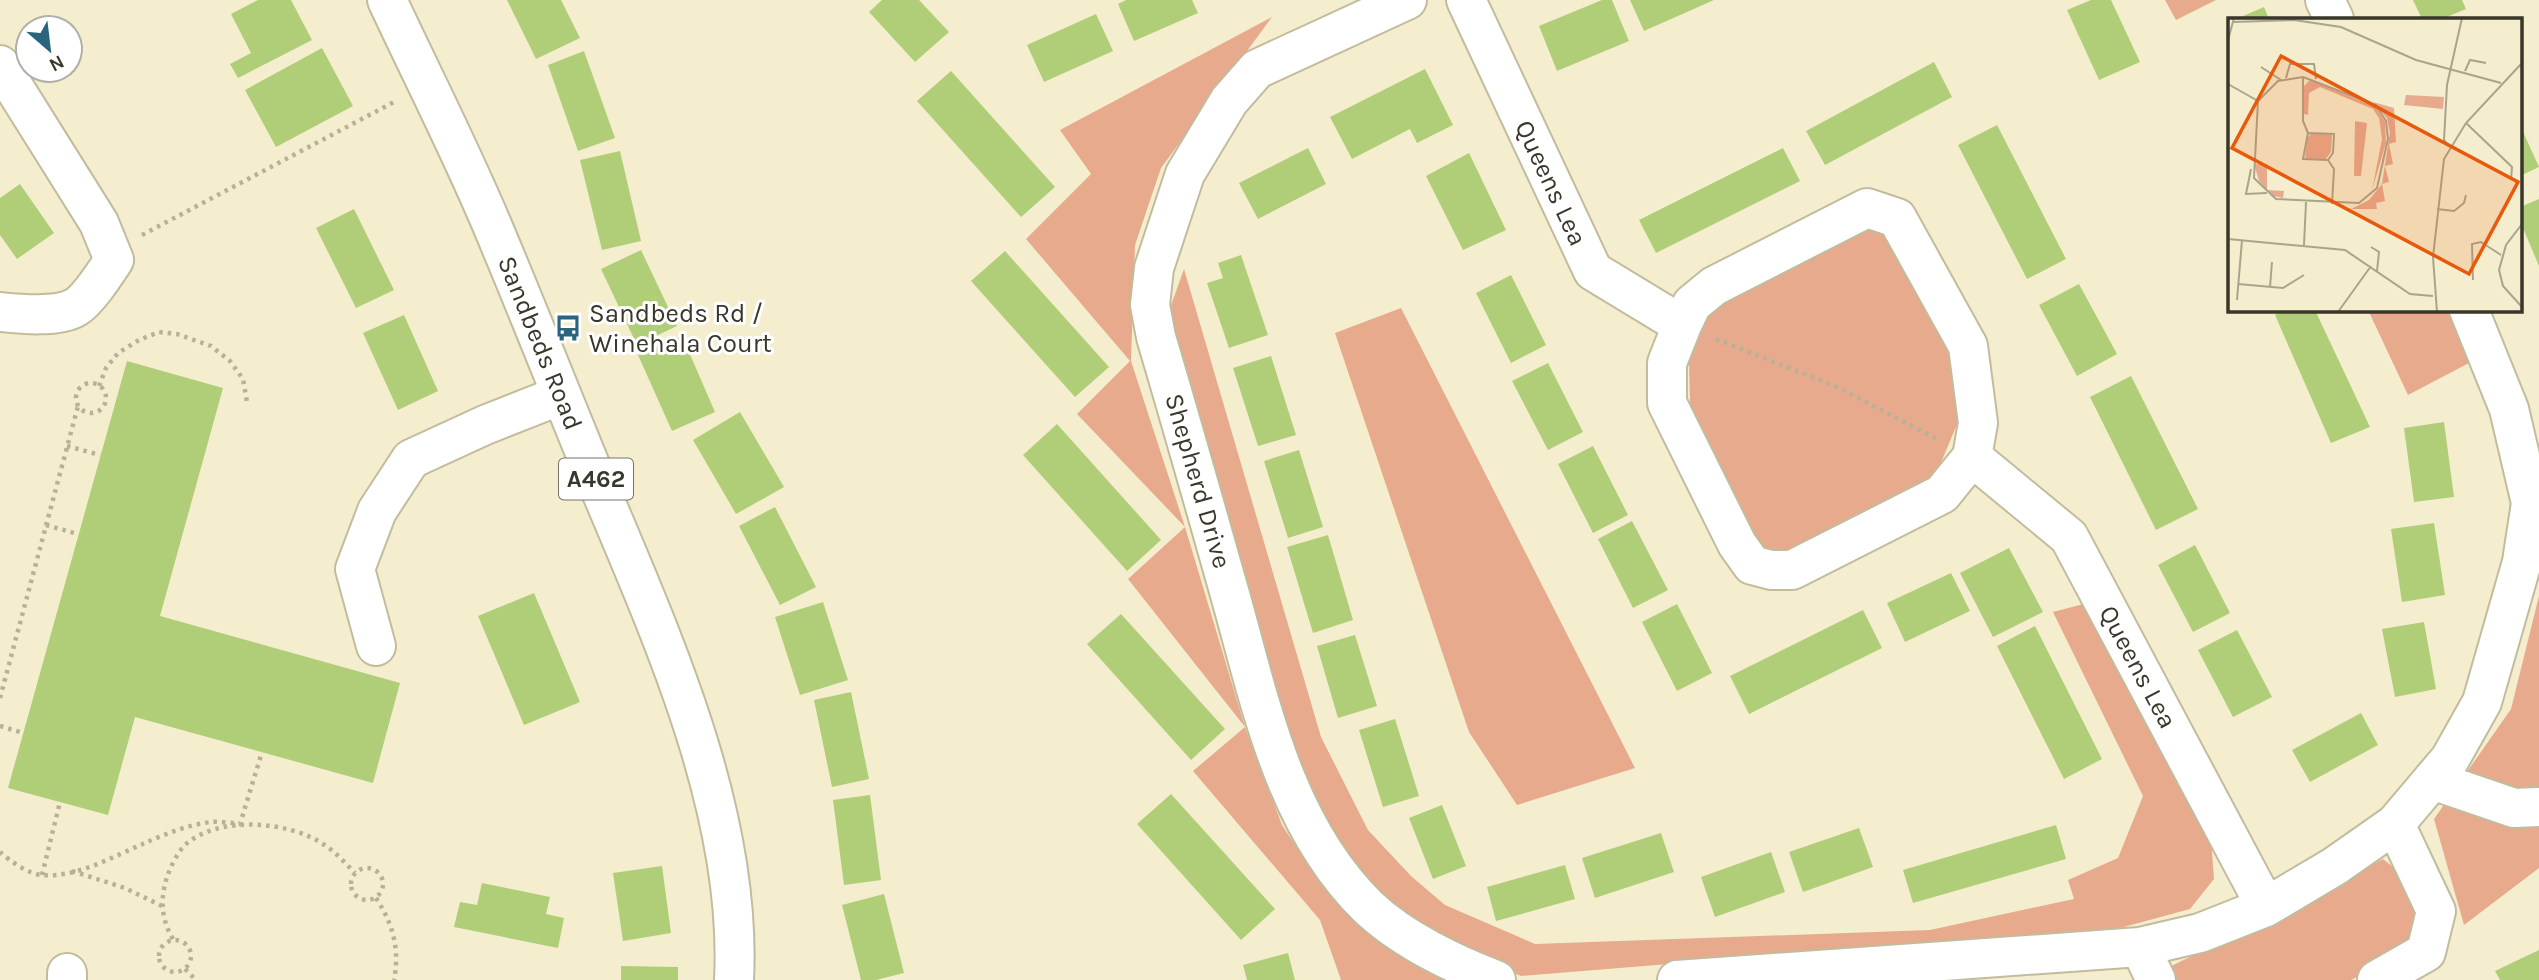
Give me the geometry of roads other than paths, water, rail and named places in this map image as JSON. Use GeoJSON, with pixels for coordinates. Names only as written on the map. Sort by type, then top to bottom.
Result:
{"type":"FeatureCollection","features":[{"type":"Feature","properties":{"kind":"street","name":"Sandbeds Road"},"geometry":{"type":"LineString","coordinates":[[387,0],[491,223],[667,650],[706,768],[723,844],[735,919],[738,979]]}},
{"type":"Feature","properties":{"kind":"street","name":"Shepherd Drive"},"geometry":{"type":"LineString","coordinates":[[1408,0],[1257,69],[1229,101],[1185,174],[1154,268],[1150,305],[1156,337],[1278,762],[1312,833],[1369,908],[1411,939],[1451,961],[1496,980]]}},
{"type":"Feature","properties":{"kind":"street","name":"Queens Lea"},"geometry":{"type":"LineString","coordinates":[[1466,0],[1593,271],[1682,325]]}},
{"type":"Feature","properties":{"kind":"street"},"geometry":{"type":"LineString","coordinates":[[2325,0],[2334,18]]}},
{"type":"Feature","properties":{"kind":"street"},"geometry":{"type":"LineString","coordinates":[[0,65],[99,223],[114,260],[76,307],[42,315],[0,312]]}},
{"type":"Feature","properties":{"kind":"street"},"geometry":{"type":"LineString","coordinates":[[1867,208],[1897,218],[1968,346],[1978,423],[1972,457],[1942,494],[1792,570],[1771,570],[1752,565],[1737,544],[1667,403],[1667,363],[1692,304],[1714,286],[1867,208]]}},
{"type":"Feature","properties":{"kind":"street"},"geometry":{"type":"LineString","coordinates":[[1677,980],[2148,963],[2200,933],[2266,907],[2335,866],[2395,824],[2450,759],[2482,702],[2522,562],[2535,503],[2509,409],[2470,312]]}},
{"type":"Feature","properties":{"kind":"street"},"geometry":{"type":"LineString","coordinates":[[376,646],[355,569],[377,512],[411,459],[485,425],[561,396]]}},
{"type":"Feature","properties":{"kind":"street","name":"Queens Lea"},"geometry":{"type":"LineString","coordinates":[[1972,457],[2069,537],[2266,907]]}},
{"type":"Feature","properties":{"kind":"street"},"geometry":{"type":"LineString","coordinates":[[2432,780],[2514,808],[2539,807]]}},
{"type":"Feature","properties":{"kind":"street"},"geometry":{"type":"LineString","coordinates":[[2377,980],[2426,952],[2436,911],[2395,824]]}},
{"type":"Feature","properties":{"kind":"place","name":"Sandbeds Rd / Winehala Court"},"geometry":{"type":"Point","coordinates":[568,328]}}]}
